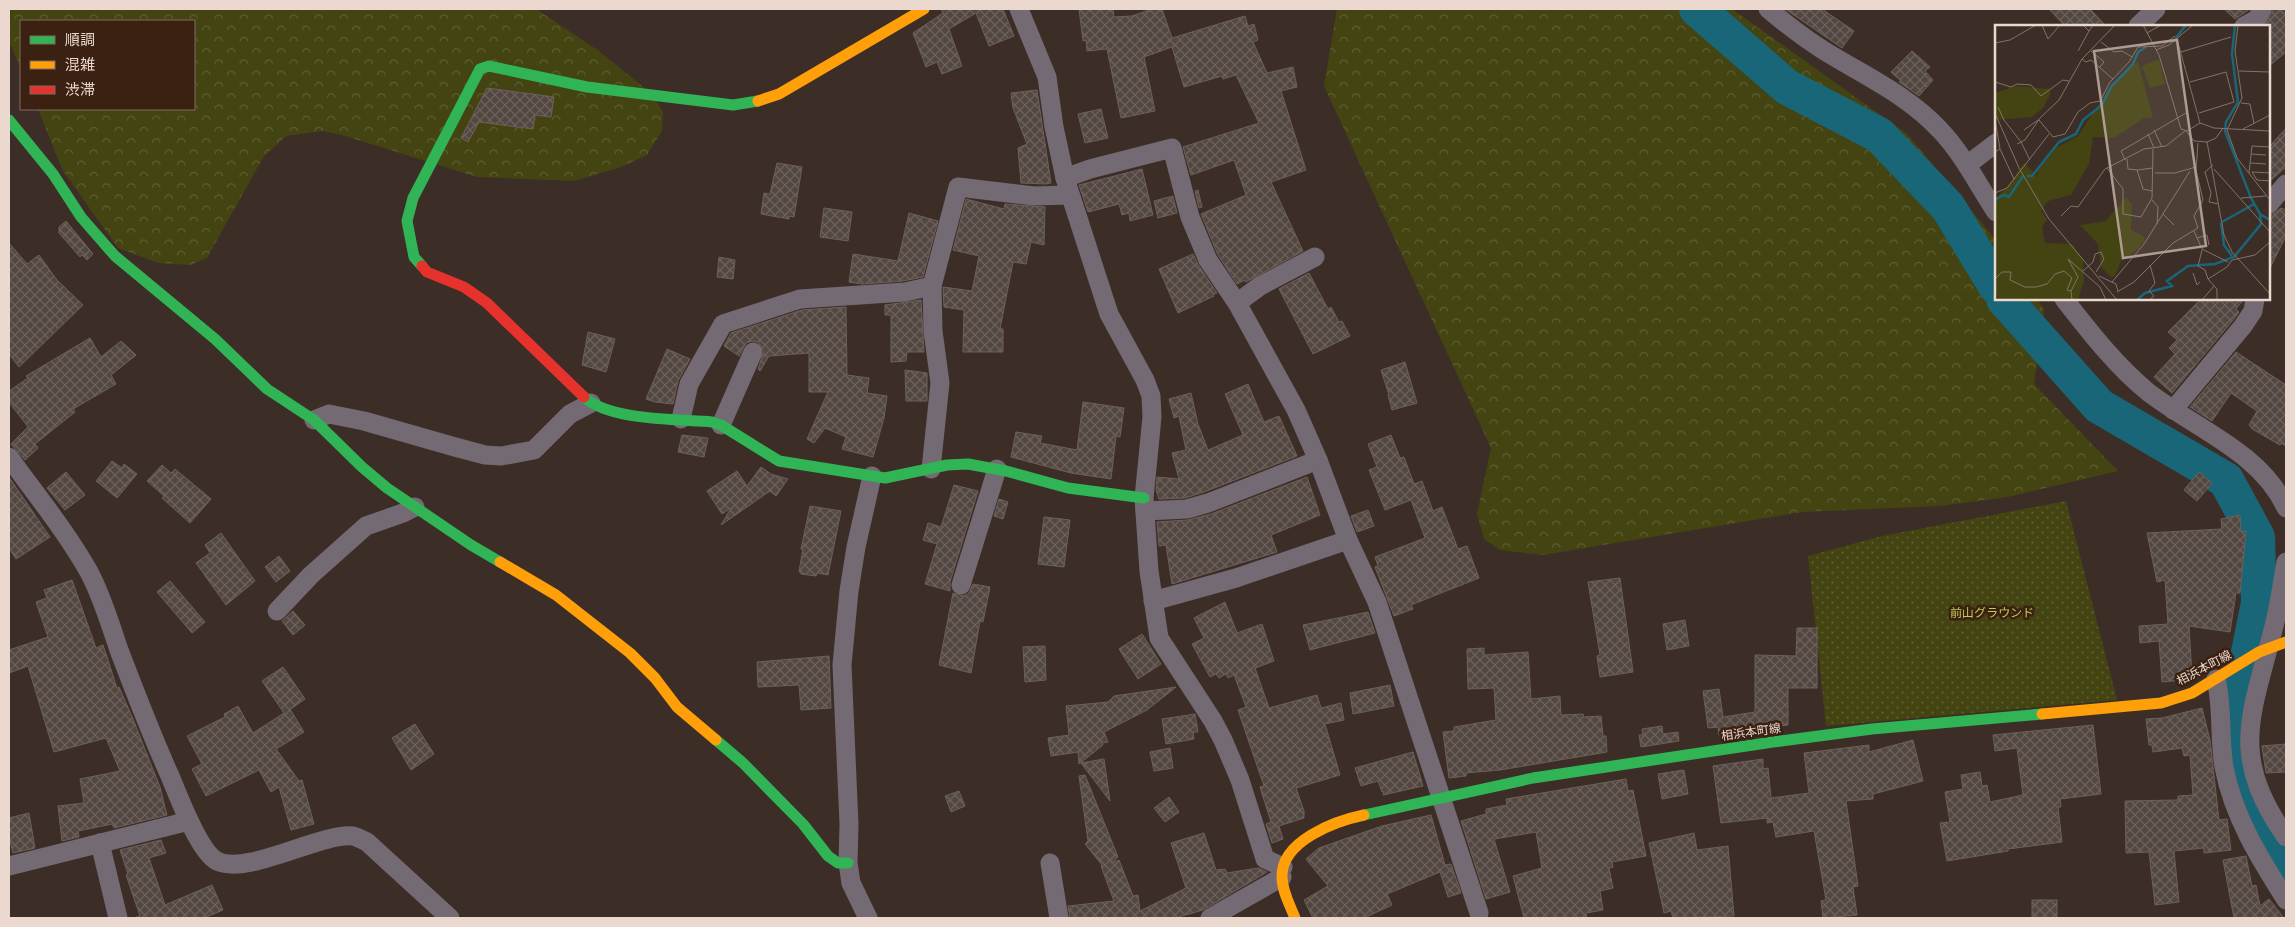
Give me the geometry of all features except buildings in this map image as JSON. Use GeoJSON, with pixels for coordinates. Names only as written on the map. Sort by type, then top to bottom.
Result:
{"type":"FeatureCollection","features":[{"type":"Feature","properties":{"kind":"street"},"geometry":{"type":"LineString","coordinates":[[924,9],[779,94],[752,103],[733,105],[587,87],[489,66],[480,69],[413,198],[407,221],[414,257],[427,272],[464,287],[487,303],[591,403],[604,409],[651,417],[712,422],[721,425],[779,461],[885,478],[900,477],[944,466],[967,464],[997,469],[1069,488],[1145,504],[1187,509],[1208,503],[1318,460]]}},
{"type":"Feature","properties":{"kind":"street"},"geometry":{"type":"LineString","coordinates":[[1019,9],[1047,77],[1054,127],[1067,186],[1109,314],[1145,380],[1151,396],[1152,417],[1145,504],[1153,601],[1159,638],[1213,721],[1223,740],[1240,780],[1265,859],[1283,872]]}},
{"type":"Feature","properties":{"kind":"street"},"geometry":{"type":"LineString","coordinates":[[1768,9],[1788,26],[1824,51],[1880,82],[1940,129],[1967,165],[1995,210]]}},
{"type":"Feature","properties":{"kind":"street"},"geometry":{"type":"LineString","coordinates":[[2139,25],[2156,9]]}},
{"type":"Feature","properties":{"kind":"street"},"geometry":{"type":"LineString","coordinates":[[2246,25],[2257,19],[2262,9]]}},
{"type":"Feature","properties":{"kind":"street"},"geometry":{"type":"LineString","coordinates":[[9,120],[53,174],[80,217],[115,256],[215,339],[267,389],[314,420],[362,467],[415,507],[471,545],[556,595],[630,653],[655,678],[677,707],[743,762],[803,824],[828,856],[838,863],[848,863]]}},
{"type":"Feature","properties":{"kind":"street"},"geometry":{"type":"LineString","coordinates":[[1967,165],[1995,144]]}},
{"type":"Feature","properties":{"kind":"street"},"geometry":{"type":"LineString","coordinates":[[931,469],[940,383],[933,331],[932,286],[958,187],[1034,196],[1067,186],[1090,169],[1172,148],[1190,217],[1208,260],[1237,303],[1296,410],[1318,460],[1348,540],[1377,602],[1479,913]]}},
{"type":"Feature","properties":{"kind":"street"},"geometry":{"type":"LineString","coordinates":[[2270,203],[2286,184]]}},
{"type":"Feature","properties":{"kind":"street"},"geometry":{"type":"LineString","coordinates":[[1237,303],[1260,286],[1315,257]]}},
{"type":"Feature","properties":{"kind":"street"},"geometry":{"type":"LineString","coordinates":[[681,419],[689,384],[723,324],[800,299],[905,292],[932,286]]}},
{"type":"Feature","properties":{"kind":"street"},"geometry":{"type":"LineString","coordinates":[[2065,300],[2125,371],[2148,392],[2218,439],[2257,469],[2274,487],[2286,508]]}},
{"type":"Feature","properties":{"kind":"street"},"geometry":{"type":"LineString","coordinates":[[2173,410],[2243,326],[2254,311],[2255,300]]}},
{"type":"Feature","properties":{"kind":"street"},"geometry":{"type":"LineString","coordinates":[[721,425],[753,352]]}},
{"type":"Feature","properties":{"kind":"street"},"geometry":{"type":"LineString","coordinates":[[314,420],[329,414],[364,421],[485,455],[502,456],[534,450],[570,414],[591,403]]}},
{"type":"Feature","properties":{"kind":"street"},"geometry":{"type":"LineString","coordinates":[[9,457],[67,536],[90,574],[142,713],[189,821],[208,854],[216,861],[226,864],[238,864],[277,856],[336,838],[354,836],[367,842],[450,918]]}},
{"type":"Feature","properties":{"kind":"street"},"geometry":{"type":"LineString","coordinates":[[961,585],[997,469]]}},
{"type":"Feature","properties":{"kind":"street"},"geometry":{"type":"LineString","coordinates":[[868,918],[851,883],[848,863],[849,824],[842,665],[850,582],[872,476]]}},
{"type":"Feature","properties":{"kind":"street"},"geometry":{"type":"LineString","coordinates":[[277,611],[311,575],[366,526],[415,507]]}},
{"type":"Feature","properties":{"kind":"street"},"geometry":{"type":"LineString","coordinates":[[1153,601],[1236,578],[1348,540]]}},
{"type":"Feature","properties":{"kind":"street"},"geometry":{"type":"LineString","coordinates":[[2286,562],[2273,630],[2263,650],[2250,720],[2248,748],[2255,778],[2272,816],[2286,836]]}},
{"type":"Feature","properties":{"kind":"street","name":"相浜本町線"},"geometry":{"type":"LineString","coordinates":[[1283,872],[1290,854],[1312,833],[1353,817],[1533,778],[1852,732],[2161,702],[2192,693],[2263,650],[2286,642]]}},
{"type":"Feature","properties":{"kind":"street"},"geometry":{"type":"LineString","coordinates":[[2216,679],[2220,694],[2224,768],[2229,786],[2246,832],[2286,900]]}},
{"type":"Feature","properties":{"kind":"street"},"geometry":{"type":"LineString","coordinates":[[9,866],[189,821]]}},
{"type":"Feature","properties":{"kind":"street"},"geometry":{"type":"LineString","coordinates":[[100,843],[118,918]]}},
{"type":"Feature","properties":{"kind":"street"},"geometry":{"type":"LineString","coordinates":[[1050,863],[1059,918]]}},
{"type":"Feature","properties":{"kind":"street"},"geometry":{"type":"LineString","coordinates":[[1210,918],[1283,872]]}},
{"type":"Feature","properties":{"kind":"street"},"geometry":{"type":"LineString","coordinates":[[1283,872],[1284,891],[1295,918]]}},
{"type":"Feature","properties":{"kind":"green space"},"geometry":{"type":"Polygon","coordinates":[[[9,9],[536,9],[599,51],[652,94],[663,112],[662,131],[647,155],[621,167],[575,181],[477,177],[342,135],[322,131],[286,136],[264,156],[207,258],[190,265],[158,263],[118,248],[63,171],[38,110],[195,110],[195,20],[20,20],[20,67],[9,41],[9,9]]]}},
{"type":"Feature","properties":{"kind":"green space"},"geometry":{"type":"Polygon","coordinates":[[[1337,9],[1732,9],[1907,134],[1995,239],[1995,300],[2038,300],[2044,310],[2034,384],[2118,471],[2008,497],[1939,506],[1802,512],[1543,555],[1500,550],[1484,539],[1477,514],[1491,448],[1324,86],[1337,9]]]}},
{"type":"Feature","properties":{"kind":"green space","name":"前山グラウンド"},"geometry":{"type":"Polygon","coordinates":[[[2066,501],[2117,700],[1826,726],[1808,556],[1882,536],[2066,501]]]}},
{"type":"Feature","properties":{"kind":"waterway"},"geometry":{"type":"LineString","coordinates":[[1697,9],[1787,87],[1879,135],[1948,207],[1995,284]]}},
{"type":"Feature","properties":{"kind":"waterway"},"geometry":{"type":"LineString","coordinates":[[2005,300],[2099,406],[2226,480],[2257,537],[2259,603],[2239,702],[2234,754],[2256,819],[2286,868]]}},
{"type":"Feature","properties":{"kind":"traffic: fast"},"geometry":{"type":"LineString","coordinates":[[422,266],[414,257],[407,221],[413,198],[480,69],[489,66],[587,87],[733,105],[758,101]]}},
{"type":"Feature","properties":{"kind":"traffic: fast"},"geometry":{"type":"LineString","coordinates":[[9,120],[53,174],[81,217],[115,256],[215,339],[267,389],[314,420],[362,467],[387,488],[471,545],[500,562]]}},
{"type":"Feature","properties":{"kind":"traffic: fast"},"geometry":{"type":"LineString","coordinates":[[584,397],[610,411],[627,415],[712,422],[721,425],[779,461],[885,478],[947,465],[968,464],[1006,471],[1068,488],[1144,498]]}},
{"type":"Feature","properties":{"kind":"traffic: fast"},"geometry":{"type":"LineString","coordinates":[[1364,815],[1533,778],[1773,742],[1872,729],[2042,714]]}},
{"type":"Feature","properties":{"kind":"traffic: fast"},"geometry":{"type":"LineString","coordinates":[[716,740],[743,763],[803,824],[828,856],[838,863],[848,863]]}},
{"type":"Feature","properties":{"kind":"traffic: slow"},"geometry":{"type":"LineString","coordinates":[[758,101],[779,94],[924,9]]}},
{"type":"Feature","properties":{"kind":"traffic: slow"},"geometry":{"type":"LineString","coordinates":[[500,562],[556,595],[630,653],[655,678],[677,707],[716,740]]}},
{"type":"Feature","properties":{"kind":"traffic: slow"},"geometry":{"type":"LineString","coordinates":[[2042,714],[2161,703],[2192,693],[2259,652],[2286,642]]}},
{"type":"Feature","properties":{"kind":"traffic: slow"},"geometry":{"type":"LineString","coordinates":[[1295,918],[1282,882],[1284,864],[1290,853],[1300,843],[1325,828],[1364,815]]}},
{"type":"Feature","properties":{"kind":"traffic: jam"},"geometry":{"type":"LineString","coordinates":[[422,266],[427,272],[464,287],[487,303],[584,397]]}}]}
